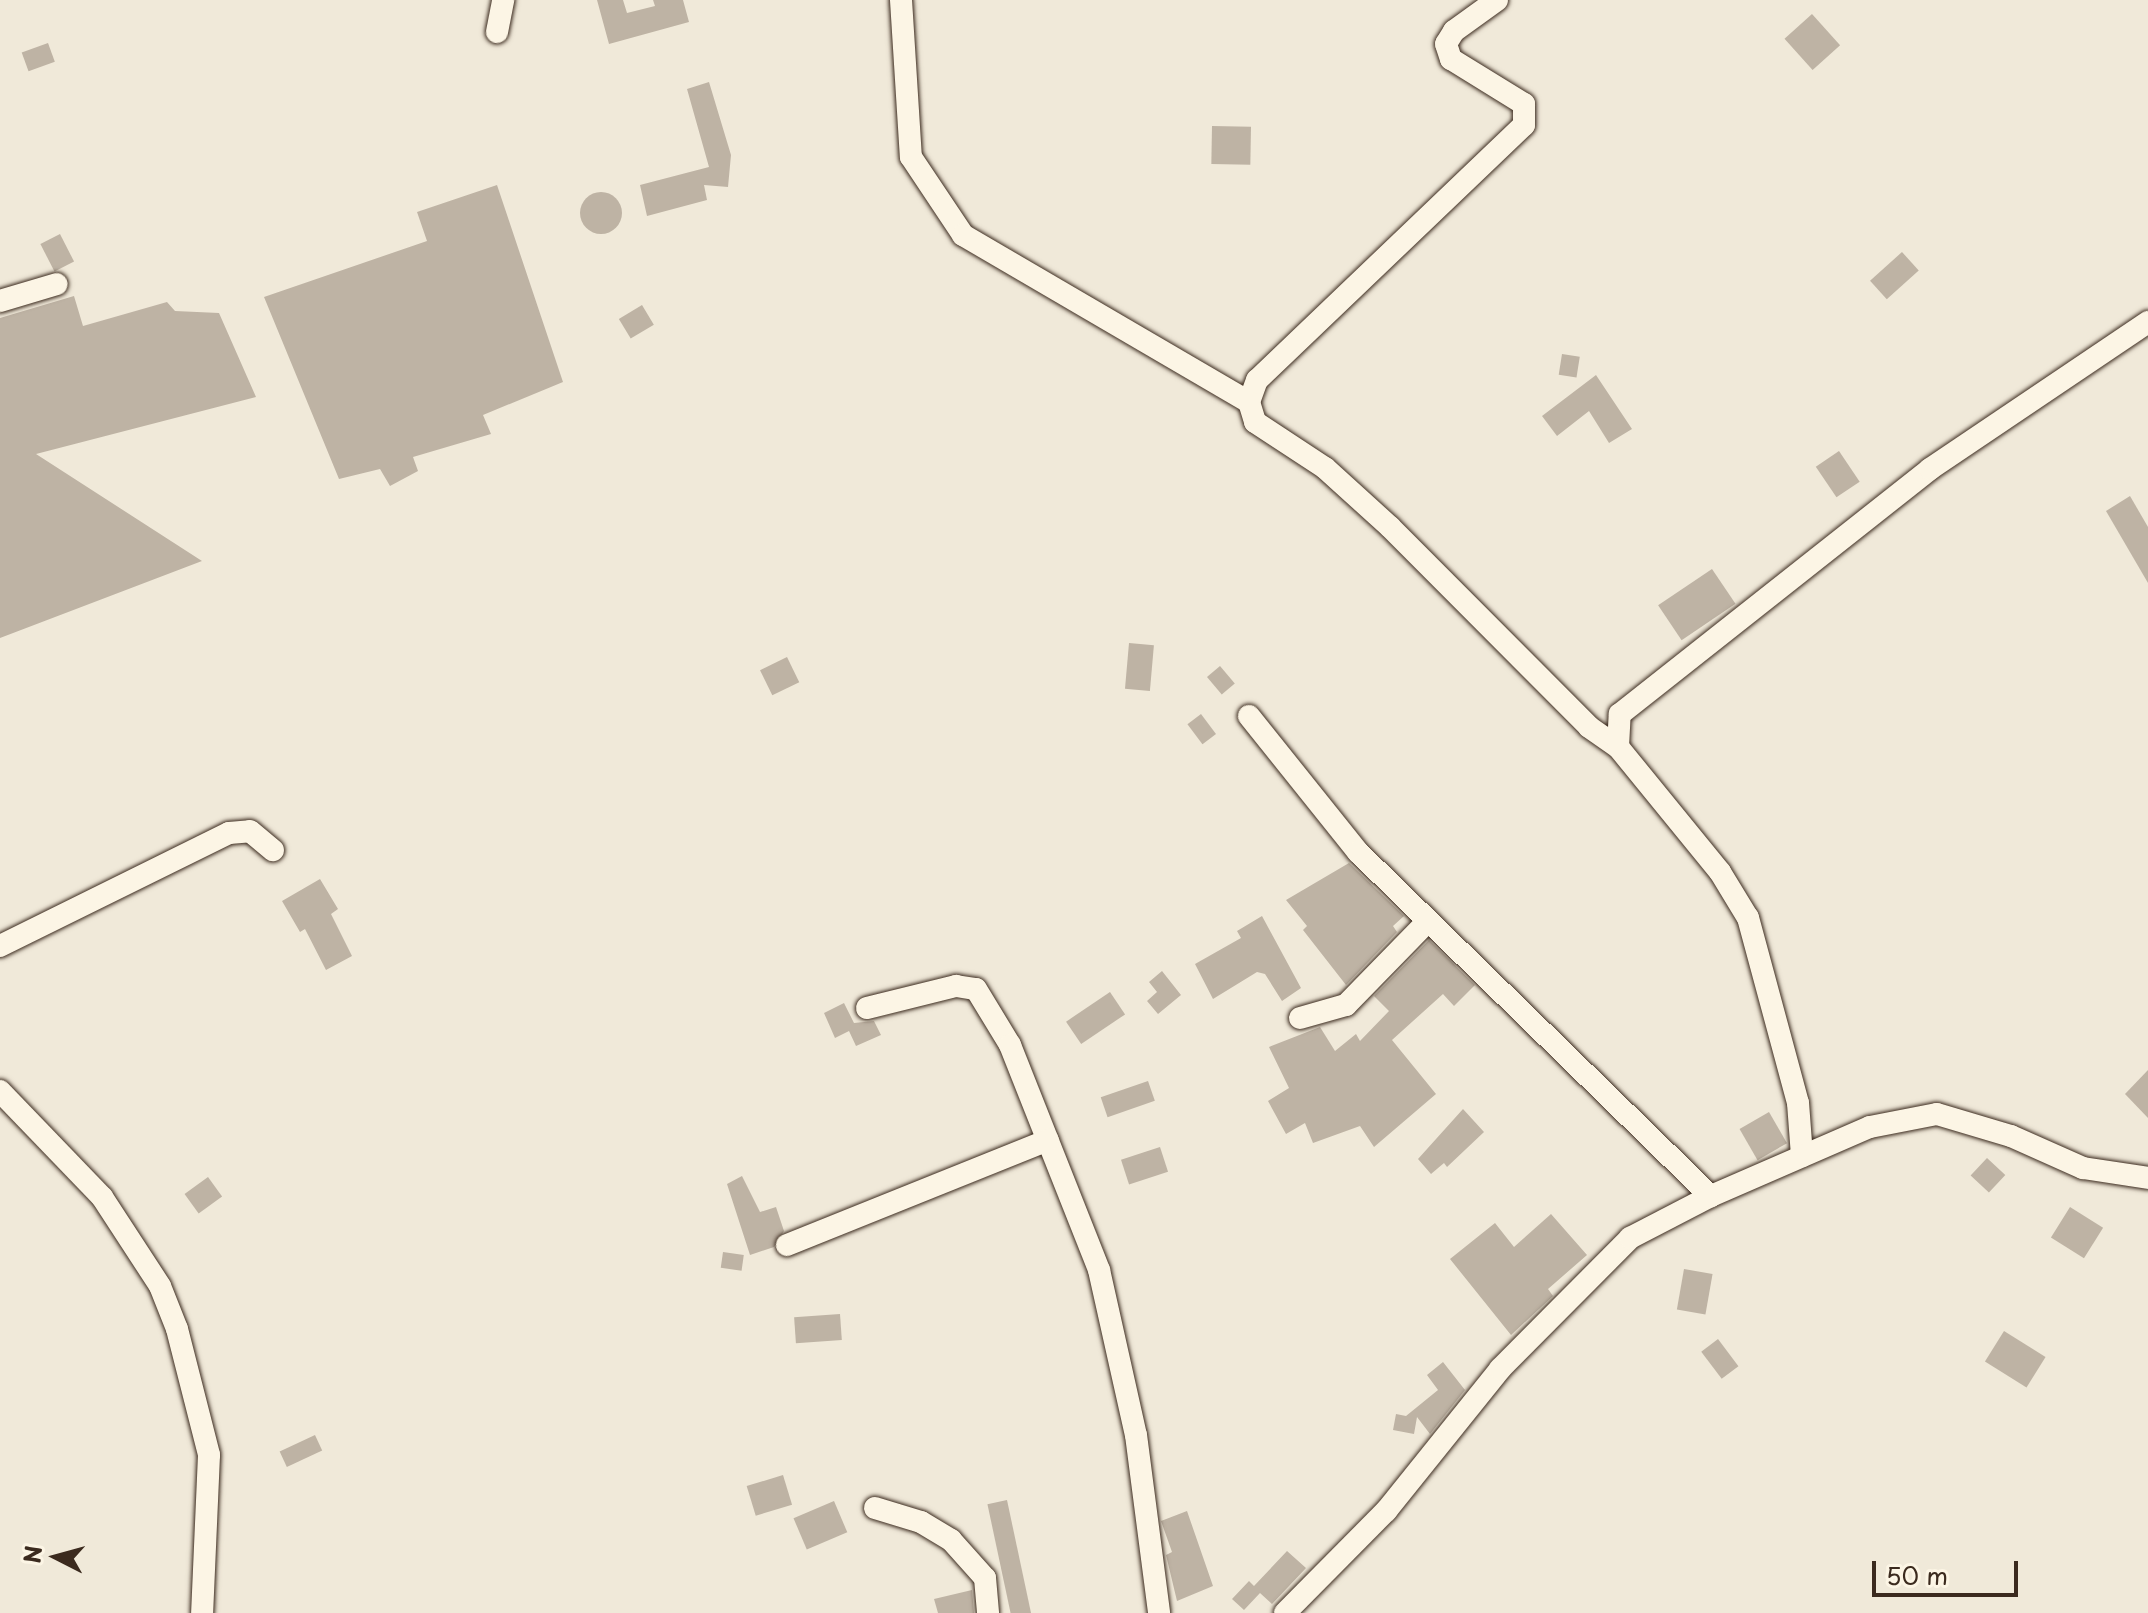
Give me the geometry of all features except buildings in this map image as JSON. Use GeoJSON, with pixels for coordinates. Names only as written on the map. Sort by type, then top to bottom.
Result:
{"type":"FeatureCollection","features":[{"type":"Feature","properties":{"kind":"street"},"geometry":{"type":"LineString","coordinates":[[497,32],[503,0]]}},
{"type":"Feature","properties":{"kind":"street"},"geometry":{"type":"LineString","coordinates":[[901,0],[911,157],[963,235],[1249,402]]}},
{"type":"Feature","properties":{"kind":"street"},"geometry":{"type":"LineString","coordinates":[[1497,0],[1454,31],[1446,44],[1451,59],[1524,104],[1524,125],[1257,380],[1249,402],[1255,422],[1325,468],[1390,527],[1589,727],[1618,747],[1720,872],[1748,918],[1798,1103],[1802,1156]]}},
{"type":"Feature","properties":{"kind":"street"},"geometry":{"type":"LineString","coordinates":[[0,301],[57,284]]}},
{"type":"Feature","properties":{"kind":"street"},"geometry":{"type":"LineString","coordinates":[[1618,747],[1620,714],[1930,469],[2148,322]]}},
{"type":"Feature","properties":{"kind":"street"},"geometry":{"type":"LineString","coordinates":[[1249,716],[1358,852],[1711,1196]]}},
{"type":"Feature","properties":{"kind":"street"},"geometry":{"type":"LineString","coordinates":[[0,946],[229,833],[250,831],[273,850]]}},
{"type":"Feature","properties":{"kind":"street"},"geometry":{"type":"LineString","coordinates":[[1300,1018],[1346,1005],[1428,921]]}},
{"type":"Feature","properties":{"kind":"street"},"geometry":{"type":"LineString","coordinates":[[867,1008],[956,986],[976,989],[1010,1045],[1099,1270],[1136,1435],[1159,1613]]}},
{"type":"Feature","properties":{"kind":"street"},"geometry":{"type":"LineString","coordinates":[[0,1091],[102,1197],[160,1286],[177,1329],[209,1455],[202,1613]]}},
{"type":"Feature","properties":{"kind":"street"},"geometry":{"type":"LineString","coordinates":[[1285,1613],[1386,1511],[1500,1369],[1630,1238],[1711,1196],[1870,1127],[1937,1114],[2011,1136],[2083,1168],[2148,1178]]}},
{"type":"Feature","properties":{"kind":"street"},"geometry":{"type":"LineString","coordinates":[[787,1245],[1048,1140]]}},
{"type":"Feature","properties":{"kind":"street"},"geometry":{"type":"LineString","coordinates":[[875,1508],[921,1522],[951,1540],[985,1578],[988,1613]]}}]}
